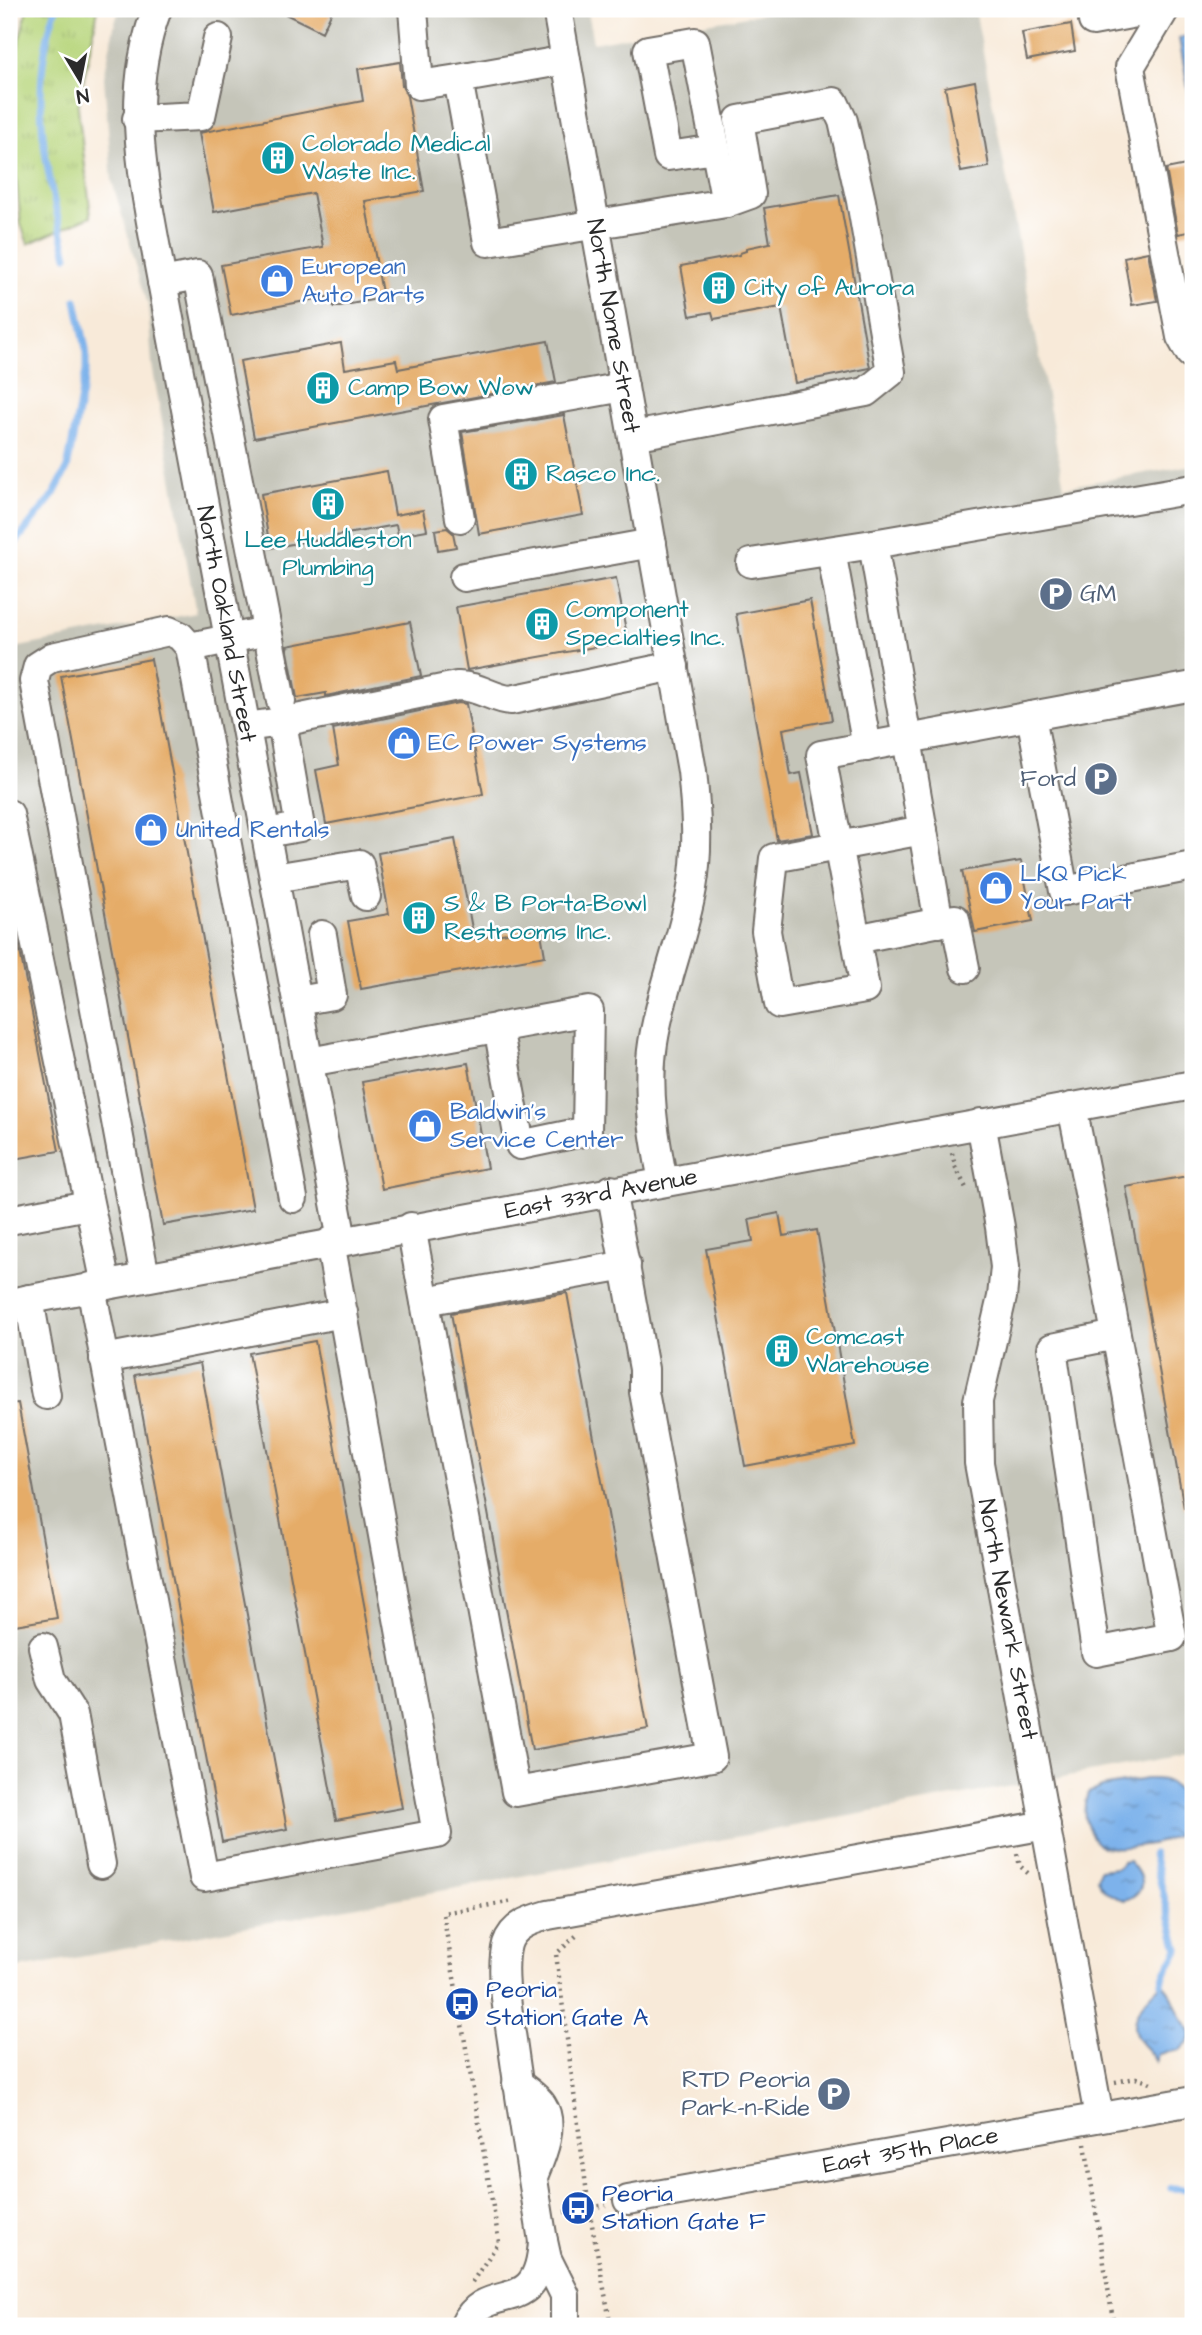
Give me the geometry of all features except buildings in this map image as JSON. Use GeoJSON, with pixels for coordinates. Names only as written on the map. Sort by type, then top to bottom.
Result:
{"type":"FeatureCollection","features":[{"type":"Feature","properties":{"kind":"street","name":"North Oakland Street"},"geometry":{"type":"LineString","coordinates":[[104,1359],[204,1877],[437,1834],[343,1313],[322,1129],[145,185],[138,119],[141,68],[157,9]]}},
{"type":"Feature","properties":{"kind":"street"},"geometry":{"type":"LineString","coordinates":[[413,9],[419,85],[566,60]]}},
{"type":"Feature","properties":{"kind":"street"},"geometry":{"type":"LineString","coordinates":[[1093,20],[1158,9]]}},
{"type":"Feature","properties":{"kind":"street"},"geometry":{"type":"LineString","coordinates":[[1165,9],[1130,67],[1181,337],[1193,354]]}},
{"type":"Feature","properties":{"kind":"street","name":"North Nome Street"},"geometry":{"type":"LineString","coordinates":[[563,10],[566,60],[692,771],[697,832],[692,888],[653,1044],[653,1114],[663,1181]]}},
{"type":"Feature","properties":{"kind":"street"},"geometry":{"type":"LineString","coordinates":[[138,119],[201,116],[218,38]]}},
{"type":"Feature","properties":{"kind":"street"},"geometry":{"type":"LineString","coordinates":[[458,79],[488,242],[726,203],[751,194],[739,120],[834,102],[843,121],[861,201],[891,372],[866,392],[633,436]]}},
{"type":"Feature","properties":{"kind":"street"},"geometry":{"type":"LineString","coordinates":[[716,149],[726,203]]}},
{"type":"Feature","properties":{"kind":"street"},"geometry":{"type":"LineString","coordinates":[[162,282],[198,275],[267,631],[300,827],[229,856]]}},
{"type":"Feature","properties":{"kind":"street"},"geometry":{"type":"LineString","coordinates":[[460,517],[443,419],[624,387]]}},
{"type":"Feature","properties":{"kind":"street"},"geometry":{"type":"LineString","coordinates":[[751,564],[1193,489]]}},
{"type":"Feature","properties":{"kind":"street"},"geometry":{"type":"LineString","coordinates":[[464,577],[652,543]]}},
{"type":"Feature","properties":{"kind":"street"},"geometry":{"type":"LineString","coordinates":[[873,544],[939,923]]}},
{"type":"Feature","properties":{"kind":"street"},"geometry":{"type":"LineString","coordinates":[[831,551],[867,747]]}},
{"type":"Feature","properties":{"kind":"street"},"geometry":{"type":"LineString","coordinates":[[145,1277],[34,681],[38,666],[52,657],[169,631],[180,636],[190,646],[293,1198]]}},
{"type":"Feature","properties":{"kind":"street"},"geometry":{"type":"LineString","coordinates":[[190,646],[267,631]]}},
{"type":"Feature","properties":{"kind":"street"},"geometry":{"type":"LineString","coordinates":[[203,717],[244,718],[457,686],[470,687],[512,700],[674,666]]}},
{"type":"Feature","properties":{"kind":"street"},"geometry":{"type":"LineString","coordinates":[[923,831],[837,846],[774,858],[766,931],[779,1004],[865,989],[837,846],[821,755],[1193,686]]}},
{"type":"Feature","properties":{"kind":"street"},"geometry":{"type":"LineString","coordinates":[[1031,716],[1064,891],[1193,866]]}},
{"type":"Feature","properties":{"kind":"street"},"geometry":{"type":"LineString","coordinates":[[9,814],[88,1205],[104,1359],[343,1313]]}},
{"type":"Feature","properties":{"kind":"street"},"geometry":{"type":"LineString","coordinates":[[274,878],[359,864],[366,896]]}},
{"type":"Feature","properties":{"kind":"street"},"geometry":{"type":"LineString","coordinates":[[856,939],[955,919],[965,968]]}},
{"type":"Feature","properties":{"kind":"street"},"geometry":{"type":"LineString","coordinates":[[255,995],[332,995],[321,935]]}},
{"type":"Feature","properties":{"kind":"street"},"geometry":{"type":"LineString","coordinates":[[309,1062],[498,1027],[589,1011],[587,1131],[520,1145],[498,1027]]}},
{"type":"Feature","properties":{"kind":"street","name":"East 33rd Avenue"},"geometry":{"type":"LineString","coordinates":[[19,1301],[1193,1085]]}},
{"type":"Feature","properties":{"kind":"street"},"geometry":{"type":"LineString","coordinates":[[1072,1107],[1116,1335],[1172,1637],[1096,1652],[1052,1348],[1116,1335]]}},
{"type":"Feature","properties":{"kind":"street","name":"North Newark Street"},"geometry":{"type":"LineString","coordinates":[[981,1123],[1000,1227],[1005,1275],[978,1401],[979,1463],[1099,2117]]}},
{"type":"Feature","properties":{"kind":"street"},"geometry":{"type":"LineString","coordinates":[[282,1136],[322,1129]]}},
{"type":"Feature","properties":{"kind":"street"},"geometry":{"type":"LineString","coordinates":[[411,1227],[516,1792],[712,1757],[643,1392],[644,1369],[611,1190]]}},
{"type":"Feature","properties":{"kind":"street"},"geometry":{"type":"LineString","coordinates":[[9,1220],[88,1205]]}},
{"type":"Feature","properties":{"kind":"street"},"geometry":{"type":"LineString","coordinates":[[425,1301],[626,1265]]}},
{"type":"Feature","properties":{"kind":"street"},"geometry":{"type":"LineString","coordinates":[[19,1301],[46,1395]]}},
{"type":"Feature","properties":{"kind":"street"},"geometry":{"type":"LineString","coordinates":[[43,1647],[51,1680],[73,1714],[101,1864]]}},
{"type":"Feature","properties":{"kind":"street"},"geometry":{"type":"LineString","coordinates":[[565,2326],[565,2295],[547,2259],[533,2177],[543,2151],[547,2131],[546,2119],[542,2105],[517,2083],[505,1959],[507,1944],[514,1931],[530,1921],[562,1912],[1046,1825]]}},
{"type":"Feature","properties":{"kind":"street","name":"East 35th Place"},"geometry":{"type":"LineString","coordinates":[[628,2200],[1193,2101]]}},
{"type":"Feature","properties":{"kind":"street"},"geometry":{"type":"LineString","coordinates":[[464,2326],[477,2307],[526,2290],[538,2271],[543,2241]]}},
{"type":"Feature","properties":{"kind":"path"},"geometry":{"type":"LineString","coordinates":[[947,1129],[955,1166],[968,1191]]}},
{"type":"Feature","properties":{"kind":"path"},"geometry":{"type":"LineString","coordinates":[[1020,1866],[1030,1875]]}},
{"type":"Feature","properties":{"kind":"path"},"geometry":{"type":"LineString","coordinates":[[471,2284],[499,2242],[443,1913],[525,1899]]}},
{"type":"Feature","properties":{"kind":"path"},"geometry":{"type":"LineString","coordinates":[[587,1934],[575,1936],[556,1954],[589,2209],[611,2326]]}},
{"type":"Feature","properties":{"kind":"path"},"geometry":{"type":"LineString","coordinates":[[1093,2086],[1136,2078],[1155,2084]]}},
{"type":"Feature","properties":{"kind":"path"},"geometry":{"type":"LineString","coordinates":[[564,2212],[589,2209]]}},
{"type":"Feature","properties":{"kind":"path"},"geometry":{"type":"LineString","coordinates":[[1114,2315],[1114,2326]]}},
{"type":"Feature","properties":{"kind":"shaded area"},"geometry":{"type":"Polygon","coordinates":[[[120,9],[587,9],[593,43],[787,9],[975,9],[1064,487],[1193,465],[1193,1753],[9,1970],[9,649],[196,613],[152,365],[148,305],[112,181],[104,77],[120,9]]]}},
{"type":"Feature","properties":{"kind":"green space"},"geometry":{"type":"Polygon","coordinates":[[[27,9],[98,9],[78,108],[91,216],[28,244],[21,224],[9,108],[9,83],[27,9]]]}},
{"type":"Feature","properties":{"kind":"water"},"geometry":{"type":"Polygon","coordinates":[[[1193,35],[1193,115],[1179,38],[1193,35]]]}},
{"type":"Feature","properties":{"kind":"water"},"geometry":{"type":"Polygon","coordinates":[[[1146,1779],[1165,1781],[1179,1791],[1189,1812],[1187,1826],[1175,1836],[1155,1843],[1132,1847],[1102,1847],[1086,1822],[1088,1793],[1102,1787],[1146,1779]]]}},
{"type":"Feature","properties":{"kind":"water"},"geometry":{"type":"Polygon","coordinates":[[[1129,1861],[1138,1873],[1141,1883],[1137,1892],[1125,1900],[1108,1893],[1097,1878],[1100,1870],[1117,1868],[1123,1862],[1129,1861]]]}},
{"type":"Feature","properties":{"kind":"water"},"geometry":{"type":"Polygon","coordinates":[[[1162,1983],[1188,2028],[1191,2039],[1180,2050],[1158,2054],[1156,2062],[1136,2035],[1134,2027],[1143,2003],[1162,1983]]]}},
{"type":"Feature","properties":{"kind":"waterway"},"geometry":{"type":"LineString","coordinates":[[56,9],[42,70],[41,101],[47,163],[67,256]]}},
{"type":"Feature","properties":{"kind":"waterway"},"geometry":{"type":"LineString","coordinates":[[9,551],[54,494],[67,469],[86,371],[86,349],[76,300]]}},
{"type":"Feature","properties":{"kind":"waterway"},"geometry":{"type":"LineString","coordinates":[[9,356],[12,373],[9,379]]}},
{"type":"Feature","properties":{"kind":"waterway"},"geometry":{"type":"LineString","coordinates":[[1153,1854],[1178,1949],[1162,1983]]}},
{"type":"Feature","properties":{"kind":"waterway"},"geometry":{"type":"LineString","coordinates":[[1171,2188],[1193,2189]]}},
{"type":"Feature","properties":{"kind":"place","name":"Colorado Medical Waste Inc."},"geometry":{"type":"Point","coordinates":[278,158]}},
{"type":"Feature","properties":{"kind":"place","name":"European Auto Parts"},"geometry":{"type":"Point","coordinates":[277,281]}},
{"type":"Feature","properties":{"kind":"place","name":"City of Aurora"},"geometry":{"type":"Point","coordinates":[719,288]}},
{"type":"Feature","properties":{"kind":"place","name":"Camp Bow Wow"},"geometry":{"type":"Point","coordinates":[323,388]}},
{"type":"Feature","properties":{"kind":"place","name":"Rasco Inc."},"geometry":{"type":"Point","coordinates":[521,474]}},
{"type":"Feature","properties":{"kind":"place","name":"Lee Huddleston Plumbing"},"geometry":{"type":"Point","coordinates":[328,504]}},
{"type":"Feature","properties":{"kind":"place","name":"GM"},"geometry":{"type":"Point","coordinates":[1056,594]}},
{"type":"Feature","properties":{"kind":"place","name":"Component Specialties Inc."},"geometry":{"type":"Point","coordinates":[542,624]}},
{"type":"Feature","properties":{"kind":"place","name":"EC Power Systems"},"geometry":{"type":"Point","coordinates":[404,743]}},
{"type":"Feature","properties":{"kind":"place","name":"Ford"},"geometry":{"type":"Point","coordinates":[1101,779]}},
{"type":"Feature","properties":{"kind":"place","name":"United Rentals"},"geometry":{"type":"Point","coordinates":[151,830]}},
{"type":"Feature","properties":{"kind":"place","name":"LKQ Pick Your Part"},"geometry":{"type":"Point","coordinates":[996,888]}},
{"type":"Feature","properties":{"kind":"place","name":"S & B Porta-Bowl Restrooms Inc."},"geometry":{"type":"Point","coordinates":[419,918]}},
{"type":"Feature","properties":{"kind":"place","name":"Baldwin's Service Center"},"geometry":{"type":"Point","coordinates":[425,1126]}},
{"type":"Feature","properties":{"kind":"place","name":"Comcast Warehouse"},"geometry":{"type":"Point","coordinates":[782,1351]}},
{"type":"Feature","properties":{"kind":"place","name":"Peoria Station Gate A"},"geometry":{"type":"Point","coordinates":[462,2004]}},
{"type":"Feature","properties":{"kind":"place","name":"RTD Peoria Park-n-Ride"},"geometry":{"type":"Point","coordinates":[834,2094]}},
{"type":"Feature","properties":{"kind":"place","name":"Peoria Station Gate F"},"geometry":{"type":"Point","coordinates":[578,2208]}}]}
